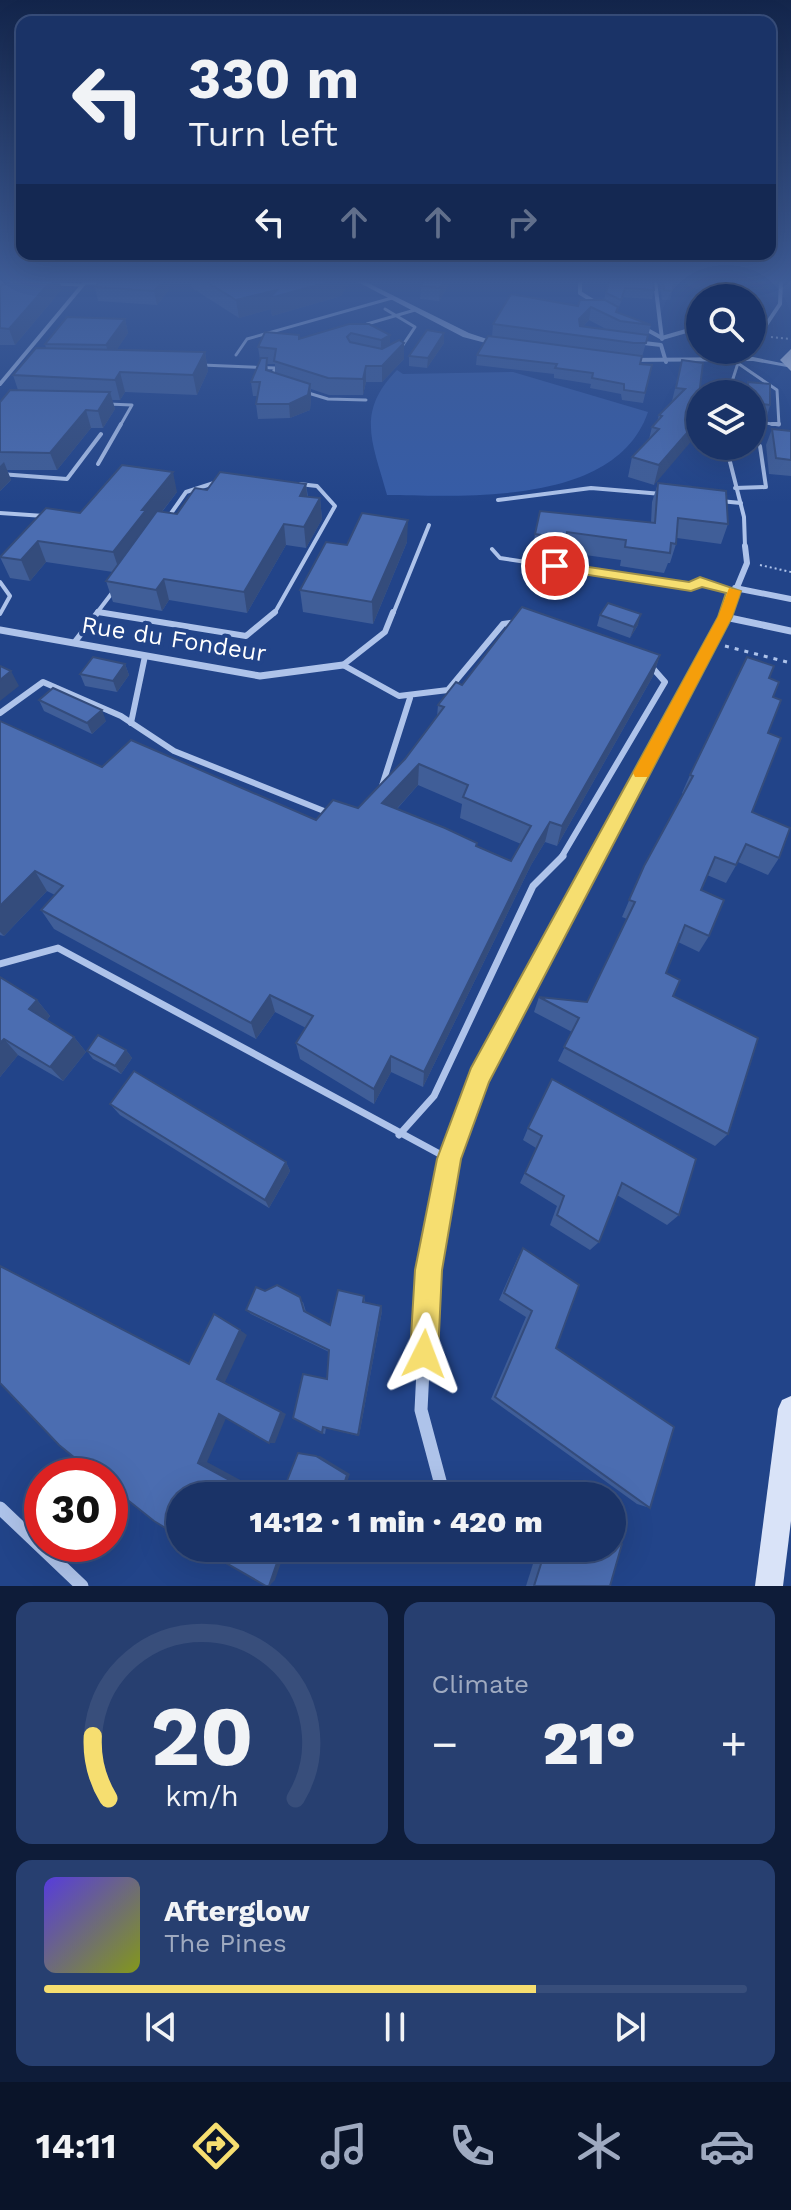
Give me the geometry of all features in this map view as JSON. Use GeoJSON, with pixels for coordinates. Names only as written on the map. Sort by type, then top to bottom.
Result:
{"type":"FeatureCollection","features":[{"type":"Feature","properties":{"kind":"main road"},"geometry":{"type":"LineString","coordinates":[[769,1586],[791,1409]]}},
{"type":"Feature","properties":{"kind":"street"},"geometry":{"type":"LineString","coordinates":[[0,384],[24,355]]}},
{"type":"Feature","properties":{"kind":"street"},"geometry":{"type":"LineString","coordinates":[[664,355],[666,362]]}},
{"type":"Feature","properties":{"kind":"street"},"geometry":{"type":"LineString","coordinates":[[768,355],[789,360]]}},
{"type":"Feature","properties":{"kind":"street"},"geometry":{"type":"LineString","coordinates":[[616,359],[686,362]]}},
{"type":"Feature","properties":{"kind":"street"},"geometry":{"type":"LineString","coordinates":[[440,1482],[421,1410],[428,1270],[449,1159],[479,1076],[725,617],[747,563],[745,546]]}},
{"type":"Feature","properties":{"kind":"street"},"geometry":{"type":"LineString","coordinates":[[735,589],[791,599]]}},
{"type":"Feature","properties":{"kind":"street"},"geometry":{"type":"LineString","coordinates":[[725,617],[791,631]]}},
{"type":"Feature","properties":{"kind":"street","name":"Rue du Fondeur"},"geometry":{"type":"LineString","coordinates":[[0,630],[260,676],[343,665]]}},
{"type":"Feature","properties":{"kind":"street"},"geometry":{"type":"LineString","coordinates":[[0,1508],[82,1586]]}},
{"type":"Feature","properties":{"kind":"lane"},"geometry":{"type":"LineString","coordinates":[[18,362],[34,362]]}},
{"type":"Feature","properties":{"kind":"lane"},"geometry":{"type":"LineString","coordinates":[[189,364],[275,368],[270,380]]}},
{"type":"Feature","properties":{"kind":"lane"},"geometry":{"type":"LineString","coordinates":[[742,364],[763,380]]}},
{"type":"Feature","properties":{"kind":"lane"},"geometry":{"type":"LineString","coordinates":[[766,382],[777,390],[779,425],[766,423]]}},
{"type":"Feature","properties":{"kind":"lane"},"geometry":{"type":"LineString","coordinates":[[299,390],[328,399],[366,400]]}},
{"type":"Feature","properties":{"kind":"lane"},"geometry":{"type":"LineString","coordinates":[[98,464],[132,405],[104,404]]}},
{"type":"Feature","properties":{"kind":"lane"},"geometry":{"type":"LineString","coordinates":[[0,474],[67,479],[101,434]]}},
{"type":"Feature","properties":{"kind":"lane"},"geometry":{"type":"LineString","coordinates":[[729,460],[741,503],[745,546]]}},
{"type":"Feature","properties":{"kind":"lane"},"geometry":{"type":"LineString","coordinates":[[735,488],[766,487],[762,460]]}},
{"type":"Feature","properties":{"kind":"lane"},"geometry":{"type":"LineString","coordinates":[[160,528],[186,492],[231,476]]}},
{"type":"Feature","properties":{"kind":"lane"},"geometry":{"type":"LineString","coordinates":[[98,612],[246,636],[271,618],[335,506],[317,486],[289,483]]}},
{"type":"Feature","properties":{"kind":"lane"},"geometry":{"type":"LineString","coordinates":[[498,500],[591,488],[664,494]]}},
{"type":"Feature","properties":{"kind":"lane"},"geometry":{"type":"LineString","coordinates":[[710,499],[741,503]]}},
{"type":"Feature","properties":{"kind":"lane"},"geometry":{"type":"LineString","coordinates":[[0,513],[46,516]]}},
{"type":"Feature","properties":{"kind":"lane"},"geometry":{"type":"LineString","coordinates":[[429,525],[385,632],[343,665],[399,696],[410,698],[448,690],[503,624],[525,623]]}},
{"type":"Feature","properties":{"kind":"lane"},"geometry":{"type":"LineString","coordinates":[[492,549],[500,558],[691,587],[700,582],[735,589]]}},
{"type":"Feature","properties":{"kind":"lane"},"geometry":{"type":"LineString","coordinates":[[0,582],[7,587],[10,596],[0,614]]}},
{"type":"Feature","properties":{"kind":"lane"},"geometry":{"type":"LineString","coordinates":[[74,643],[116,588]]}},
{"type":"Feature","properties":{"kind":"lane"},"geometry":{"type":"LineString","coordinates":[[131,723],[145,656]]}},
{"type":"Feature","properties":{"kind":"lane"},"geometry":{"type":"LineString","coordinates":[[399,1135],[434,1096],[533,886],[568,851],[665,682],[655,666],[640,662]]}},
{"type":"Feature","properties":{"kind":"lane"},"geometry":{"type":"LineString","coordinates":[[0,713],[43,682],[131,723],[174,751],[339,816]]}},
{"type":"Feature","properties":{"kind":"lane"},"geometry":{"type":"LineString","coordinates":[[371,800],[380,790],[410,698]]}},
{"type":"Feature","properties":{"kind":"lane"},"geometry":{"type":"LineString","coordinates":[[0,964],[58,948],[399,1135],[449,1159]]}},
{"type":"Feature","properties":{"kind":"path"},"geometry":{"type":"LineString","coordinates":[[747,563],[791,572]]}},
{"type":"Feature","properties":{"kind":"path"},"geometry":{"type":"LineString","coordinates":[[712,642],[791,663]]}},
{"type":"Feature","properties":{"kind":"shaded area"},"geometry":{"type":"Polygon","coordinates":[[[397,370],[403,374],[513,372],[648,412],[631,443],[605,465],[572,480],[496,494],[387,495],[373,444],[372,415],[376,400],[397,370]]]}},
{"type":"Feature","properties":{"kind":"building"},"geometry":{"type":"Polygon","coordinates":[[[30,355],[203,355],[193,375],[120,372],[115,380],[13,375],[30,355]]]}},
{"type":"Feature","properties":{"kind":"building"},"geometry":{"type":"Polygon","coordinates":[[[275,355],[393,355],[382,366],[366,366],[363,379],[328,378],[274,361],[275,355]]]}},
{"type":"Feature","properties":{"kind":"building"},"geometry":{"type":"Polygon","coordinates":[[[410,355],[430,355],[428,358],[410,355]]]}},
{"type":"Feature","properties":{"kind":"building"},"geometry":{"type":"Polygon","coordinates":[[[477,355],[634,355],[642,356],[640,364],[652,365],[645,393],[624,390],[624,384],[592,378],[593,373],[555,368],[557,364],[477,355]]]}},
{"type":"Feature","properties":{"kind":"building"},"geometry":{"type":"Polygon","coordinates":[[[261,358],[267,358],[266,370],[310,384],[308,395],[289,404],[256,404],[260,382],[251,382],[261,358]]]}},
{"type":"Feature","properties":{"kind":"building"},"geometry":{"type":"Polygon","coordinates":[[[682,360],[686,361],[686,364],[703,364],[701,380],[686,380],[686,434],[659,465],[632,457],[659,429],[652,427],[662,416],[659,415],[685,389],[676,388],[682,360]]]}},
{"type":"Feature","properties":{"kind":"building"},"geometry":{"type":"Polygon","coordinates":[[[766,384],[770,384],[770,405],[766,405],[766,384]]]}},
{"type":"Feature","properties":{"kind":"building"},"geometry":{"type":"Polygon","coordinates":[[[10,390],[110,392],[98,411],[86,410],[50,453],[0,452],[0,402],[10,390]]]}},
{"type":"Feature","properties":{"kind":"building"},"geometry":{"type":"Polygon","coordinates":[[[772,429],[791,431],[791,460],[776,458],[772,429]]]}},
{"type":"Feature","properties":{"kind":"building"},"geometry":{"type":"Polygon","coordinates":[[[122,465],[173,472],[113,552],[38,541],[21,560],[0,557],[46,508],[80,513],[122,465]]]}},
{"type":"Feature","properties":{"kind":"building"},"geometry":{"type":"Polygon","coordinates":[[[220,472],[306,484],[300,496],[320,498],[304,527],[284,524],[244,592],[164,579],[156,590],[106,581],[157,511],[177,514],[195,488],[207,490],[220,472]]]}},
{"type":"Feature","properties":{"kind":"building"},"geometry":{"type":"Polygon","coordinates":[[[658,483],[726,491],[728,524],[678,518],[676,544],[671,543],[670,553],[625,547],[626,540],[567,532],[566,539],[535,534],[540,511],[655,523],[658,483]]]}},
{"type":"Feature","properties":{"kind":"building"},"geometry":{"type":"Polygon","coordinates":[[[362,513],[408,520],[372,602],[300,590],[326,542],[347,545],[362,513]]]}},
{"type":"Feature","properties":{"kind":"building"},"geometry":{"type":"Polygon","coordinates":[[[608,603],[641,614],[634,627],[600,615],[608,603]]]}},
{"type":"Feature","properties":{"kind":"building"},"geometry":{"type":"Polygon","coordinates":[[[522,607],[660,655],[562,826],[550,822],[536,845],[424,1072],[391,1056],[374,1089],[296,1043],[313,1016],[270,995],[251,1023],[41,910],[63,886],[35,871],[0,906],[0,721],[102,767],[131,740],[316,820],[333,800],[358,808],[405,759],[444,707],[438,705],[456,682],[462,685],[522,607]],[[419,764],[382,803],[445,828],[511,861],[531,826],[463,797],[468,785],[419,764]]]}},
{"type":"Feature","properties":{"kind":"building"},"geometry":{"type":"Polygon","coordinates":[[[93,657],[125,664],[113,681],[80,674],[93,657]]]}},
{"type":"Feature","properties":{"kind":"building"},"geometry":{"type":"Polygon","coordinates":[[[747,657],[774,666],[769,678],[779,682],[773,697],[781,700],[768,733],[781,738],[752,812],[790,828],[779,858],[746,844],[736,865],[715,857],[701,890],[724,900],[709,936],[685,925],[666,973],[680,980],[673,996],[758,1038],[728,1134],[564,1047],[579,1018],[539,997],[587,1002],[635,902],[629,900],[644,866],[693,776],[690,775],[747,657]]]}},
{"type":"Feature","properties":{"kind":"building"},"geometry":{"type":"Polygon","coordinates":[[[0,666],[11,671],[0,680],[0,666]]]}},
{"type":"Feature","properties":{"kind":"building"},"geometry":{"type":"Polygon","coordinates":[[[53,688],[102,710],[87,723],[39,700],[53,688]]]}},
{"type":"Feature","properties":{"kind":"building"},"geometry":{"type":"Polygon","coordinates":[[[0,977],[37,1000],[29,1009],[74,1037],[50,1067],[4,1039],[0,1043],[0,977]]]}},
{"type":"Feature","properties":{"kind":"building"},"geometry":{"type":"Polygon","coordinates":[[[98,1035],[126,1050],[115,1066],[87,1051],[98,1035]]]}},
{"type":"Feature","properties":{"kind":"building"},"geometry":{"type":"Polygon","coordinates":[[[134,1071],[286,1162],[265,1200],[110,1104],[134,1071]]]}},
{"type":"Feature","properties":{"kind":"building"},"geometry":{"type":"Polygon","coordinates":[[[552,1079],[696,1159],[679,1215],[622,1183],[599,1242],[557,1215],[564,1196],[525,1173],[542,1136],[528,1128],[552,1079]]]}},
{"type":"Feature","properties":{"kind":"building"},"geometry":{"type":"Polygon","coordinates":[[[523,1248],[579,1285],[556,1348],[674,1427],[650,1508],[626,1491],[626,1482],[614,1482],[495,1397],[532,1311],[504,1293],[523,1248]]]}},
{"type":"Feature","properties":{"kind":"building"},"geometry":{"type":"Polygon","coordinates":[[[0,1266],[189,1364],[214,1314],[240,1330],[217,1379],[281,1412],[269,1443],[219,1414],[198,1463],[233,1482],[166,1482],[166,1528],[128,1500],[128,1458],[75,1458],[0,1383],[0,1266]]]}},
{"type":"Feature","properties":{"kind":"building"},"geometry":{"type":"Polygon","coordinates":[[[277,1285],[300,1297],[304,1311],[330,1325],[338,1290],[364,1296],[363,1302],[381,1306],[358,1435],[323,1427],[322,1433],[293,1418],[303,1374],[327,1379],[329,1350],[246,1310],[256,1287],[265,1291],[277,1285]]]}},
{"type":"Feature","properties":{"kind":"building"},"geometry":{"type":"Polygon","coordinates":[[[298,1453],[316,1456],[347,1475],[345,1482],[287,1482],[298,1453]]]}},
{"type":"Feature","properties":{"kind":"building"},"geometry":{"type":"Polygon","coordinates":[[[224,1562],[277,1562],[269,1586],[224,1562]]]}},
{"type":"Feature","properties":{"kind":"building"},"geometry":{"type":"Polygon","coordinates":[[[542,1562],[617,1562],[610,1586],[534,1586],[542,1562]]]}},
{"type":"Feature","properties":{"kind":"slow traffic"},"geometry":{"type":"LineString","coordinates":[[642,773],[725,617],[734,591]]}},
{"type":"Feature","properties":{"kind":"route"},"geometry":{"type":"LineString","coordinates":[[424,1354],[428,1270],[449,1159],[479,1076],[725,617],[734,591],[700,582],[691,587],[555,566]]}}]}
